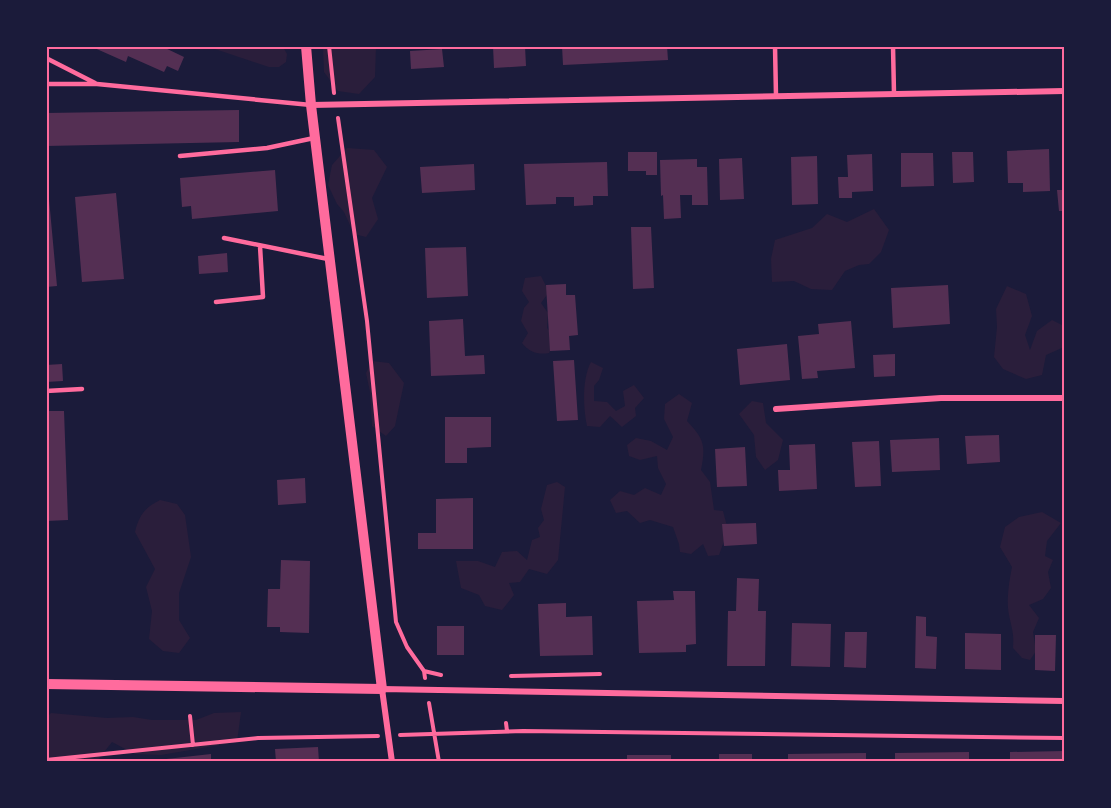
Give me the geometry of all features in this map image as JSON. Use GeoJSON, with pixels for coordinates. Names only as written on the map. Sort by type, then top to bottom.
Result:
{"type":"FeatureCollection","features":[{"type":"Feature","properties":{"kind":"street"},"geometry":{"type":"LineString","coordinates":[[306,46],[311,105],[392,762]]}},
{"type":"Feature","properties":{"kind":"street"},"geometry":{"type":"LineString","coordinates":[[311,105],[1065,91]]}},
{"type":"Feature","properties":{"kind":"street"},"geometry":{"type":"LineString","coordinates":[[776,409],[941,398],[1065,398]]}},
{"type":"Feature","properties":{"kind":"street"},"geometry":{"type":"LineString","coordinates":[[46,684],[1065,700]]}},
{"type":"Feature","properties":{"kind":"lane"},"geometry":{"type":"LineString","coordinates":[[775,46],[776,96]]}},
{"type":"Feature","properties":{"kind":"lane"},"geometry":{"type":"LineString","coordinates":[[893,46],[894,94]]}},
{"type":"Feature","properties":{"kind":"lane"},"geometry":{"type":"LineString","coordinates":[[46,58],[97,84]]}},
{"type":"Feature","properties":{"kind":"lane"},"geometry":{"type":"LineString","coordinates":[[46,84],[97,84],[311,105]]}},
{"type":"Feature","properties":{"kind":"lane"},"geometry":{"type":"LineString","coordinates":[[180,156],[267,148],[315,138]]}},
{"type":"Feature","properties":{"kind":"lane"},"geometry":{"type":"LineString","coordinates":[[224,238],[331,259]]}},
{"type":"Feature","properties":{"kind":"lane"},"geometry":{"type":"LineString","coordinates":[[216,302],[263,297],[260,246]]}},
{"type":"Feature","properties":{"kind":"lane"},"geometry":{"type":"LineString","coordinates":[[46,392],[82,389]]}},
{"type":"Feature","properties":{"kind":"path"},"geometry":{"type":"LineString","coordinates":[[329,46],[367,321],[396,622],[407,647],[424,671],[439,762]]}},
{"type":"Feature","properties":{"kind":"path"},"geometry":{"type":"LineString","coordinates":[[424,671],[446,677]]}},
{"type":"Feature","properties":{"kind":"path"},"geometry":{"type":"LineString","coordinates":[[505,676],[600,674]]}},
{"type":"Feature","properties":{"kind":"path"},"geometry":{"type":"LineString","coordinates":[[190,716],[193,745]]}},
{"type":"Feature","properties":{"kind":"path"},"geometry":{"type":"LineString","coordinates":[[506,723],[507,731]]}},
{"type":"Feature","properties":{"kind":"path"},"geometry":{"type":"LineString","coordinates":[[46,760],[258,738],[507,731],[1065,738]]}},
{"type":"Feature","properties":{"kind":"shaded area"},"geometry":{"type":"Polygon","coordinates":[[[209,47],[283,47],[287,54],[286,62],[279,67],[269,67],[209,47]]]}},
{"type":"Feature","properties":{"kind":"shaded area"},"geometry":{"type":"Polygon","coordinates":[[[323,47],[376,47],[375,77],[359,94],[338,91],[324,72],[323,47]]]}},
{"type":"Feature","properties":{"kind":"shaded area"},"geometry":{"type":"Polygon","coordinates":[[[347,148],[374,150],[387,167],[372,198],[378,219],[366,237],[354,234],[328,185],[332,165],[347,148]]]}},
{"type":"Feature","properties":{"kind":"shaded area"},"geometry":{"type":"Polygon","coordinates":[[[874,209],[889,230],[881,252],[869,264],[859,265],[845,271],[832,290],[811,289],[794,281],[772,282],[771,259],[775,240],[812,228],[827,214],[847,222],[874,209]]]}},
{"type":"Feature","properties":{"kind":"shaded area"},"geometry":{"type":"Polygon","coordinates":[[[541,276],[549,292],[541,303],[548,313],[547,328],[556,339],[549,353],[545,354],[531,351],[522,343],[528,333],[521,321],[524,308],[529,302],[522,291],[525,278],[541,276]]]}},
{"type":"Feature","properties":{"kind":"shaded area"},"geometry":{"type":"Polygon","coordinates":[[[1007,286],[1026,294],[1032,316],[1025,335],[1030,350],[1037,331],[1052,320],[1064,326],[1064,347],[1046,355],[1042,375],[1026,379],[1003,369],[994,357],[996,309],[1007,286]]]}},
{"type":"Feature","properties":{"kind":"shaded area"},"geometry":{"type":"Polygon","coordinates":[[[372,361],[389,363],[404,383],[395,426],[386,436],[372,426],[370,392],[366,373],[372,361]]]}},
{"type":"Feature","properties":{"kind":"shaded area"},"geometry":{"type":"Polygon","coordinates":[[[591,362],[603,368],[594,386],[594,401],[607,402],[616,411],[625,406],[623,391],[634,385],[644,398],[635,408],[636,416],[622,427],[610,416],[600,427],[587,426],[584,393],[591,362]]]}},
{"type":"Feature","properties":{"kind":"shaded area"},"geometry":{"type":"Polygon","coordinates":[[[679,394],[692,403],[687,421],[702,443],[701,470],[710,482],[714,510],[723,511],[728,530],[719,555],[708,556],[703,544],[691,554],[680,552],[673,527],[650,520],[640,523],[627,511],[616,513],[610,500],[620,491],[634,495],[645,488],[661,495],[666,484],[658,468],[657,456],[640,460],[629,456],[627,445],[636,438],[651,441],[667,450],[673,437],[664,419],[665,404],[679,394]]]}},
{"type":"Feature","properties":{"kind":"shaded area"},"geometry":{"type":"Polygon","coordinates":[[[752,401],[763,403],[766,423],[783,440],[778,460],[765,470],[756,457],[754,435],[739,414],[752,401]]]}},
{"type":"Feature","properties":{"kind":"shaded area"},"geometry":{"type":"Polygon","coordinates":[[[557,482],[565,487],[558,560],[547,574],[529,569],[520,582],[509,583],[514,595],[502,610],[485,606],[479,595],[461,588],[456,561],[478,561],[495,567],[502,552],[517,551],[527,560],[532,540],[540,537],[538,528],[544,520],[541,509],[547,485],[557,482]]]}},
{"type":"Feature","properties":{"kind":"shaded area"},"geometry":{"type":"Polygon","coordinates":[[[160,500],[177,504],[185,515],[191,557],[179,593],[179,620],[190,638],[179,653],[163,651],[149,639],[152,611],[146,587],[155,569],[135,532],[143,513],[160,500]]]}},
{"type":"Feature","properties":{"kind":"shaded area"},"geometry":{"type":"Polygon","coordinates":[[[1042,512],[1061,523],[1047,541],[1045,556],[1053,560],[1048,572],[1051,588],[1043,599],[1029,605],[1039,618],[1033,632],[1036,651],[1030,660],[1022,658],[1013,648],[1008,603],[1012,567],[1000,547],[1005,527],[1019,517],[1042,512]]]}},
{"type":"Feature","properties":{"kind":"shaded area"},"geometry":{"type":"Polygon","coordinates":[[[241,712],[237,742],[161,755],[135,754],[112,742],[97,761],[47,761],[47,717],[51,713],[107,718],[196,720],[214,713],[241,712]]]}},
{"type":"Feature","properties":{"kind":"building"},"geometry":{"type":"Polygon","coordinates":[[[90,46],[161,46],[184,57],[178,71],[167,66],[164,72],[128,56],[126,62],[90,46]]]}},
{"type":"Feature","properties":{"kind":"building"},"geometry":{"type":"Polygon","coordinates":[[[493,46],[525,46],[526,66],[494,68],[493,46]]]}},
{"type":"Feature","properties":{"kind":"building"},"geometry":{"type":"Polygon","coordinates":[[[562,46],[667,46],[668,60],[563,65],[562,46]]]}},
{"type":"Feature","properties":{"kind":"building"},"geometry":{"type":"Polygon","coordinates":[[[442,49],[444,67],[411,69],[410,51],[442,49]]]}},
{"type":"Feature","properties":{"kind":"building"},"geometry":{"type":"Polygon","coordinates":[[[239,110],[239,142],[46,146],[46,113],[239,110]]]}},
{"type":"Feature","properties":{"kind":"building"},"geometry":{"type":"Polygon","coordinates":[[[1049,149],[1050,191],[1023,192],[1023,183],[1008,183],[1007,151],[1049,149]]]}},
{"type":"Feature","properties":{"kind":"building"},"geometry":{"type":"Polygon","coordinates":[[[628,152],[657,152],[657,175],[646,175],[646,171],[628,171],[628,152]]]}},
{"type":"Feature","properties":{"kind":"building"},"geometry":{"type":"Polygon","coordinates":[[[952,152],[973,152],[974,182],[953,183],[952,152]]]}},
{"type":"Feature","properties":{"kind":"building"},"geometry":{"type":"Polygon","coordinates":[[[901,153],[933,153],[934,186],[901,187],[901,153]]]}},
{"type":"Feature","properties":{"kind":"building"},"geometry":{"type":"Polygon","coordinates":[[[872,154],[873,191],[852,192],[852,198],[839,198],[838,177],[848,177],[847,155],[872,154]]]}},
{"type":"Feature","properties":{"kind":"building"},"geometry":{"type":"Polygon","coordinates":[[[817,156],[818,204],[792,205],[791,157],[817,156]]]}},
{"type":"Feature","properties":{"kind":"building"},"geometry":{"type":"Polygon","coordinates":[[[742,158],[744,199],[720,200],[719,159],[742,158]]]}},
{"type":"Feature","properties":{"kind":"building"},"geometry":{"type":"Polygon","coordinates":[[[697,159],[697,167],[707,167],[708,205],[692,205],[692,195],[680,195],[681,218],[664,219],[660,160],[697,159]]]}},
{"type":"Feature","properties":{"kind":"building"},"geometry":{"type":"Polygon","coordinates":[[[607,162],[608,196],[593,196],[593,205],[574,206],[574,197],[556,197],[556,204],[526,205],[524,164],[607,162]]]}},
{"type":"Feature","properties":{"kind":"building"},"geometry":{"type":"Polygon","coordinates":[[[474,164],[475,190],[422,193],[420,167],[474,164]]]}},
{"type":"Feature","properties":{"kind":"building"},"geometry":{"type":"Polygon","coordinates":[[[275,170],[278,211],[192,219],[191,206],[182,207],[180,178],[275,170]]]}},
{"type":"Feature","properties":{"kind":"building"},"geometry":{"type":"Polygon","coordinates":[[[1057,190],[1064,190],[1064,211],[1059,211],[1057,190]]]}},
{"type":"Feature","properties":{"kind":"building"},"geometry":{"type":"Polygon","coordinates":[[[116,193],[124,279],[82,282],[75,197],[116,193]]]}},
{"type":"Feature","properties":{"kind":"building"},"geometry":{"type":"Polygon","coordinates":[[[46,199],[49,199],[57,286],[46,287],[46,199]]]}},
{"type":"Feature","properties":{"kind":"building"},"geometry":{"type":"Polygon","coordinates":[[[631,227],[651,227],[654,288],[633,289],[631,227]]]}},
{"type":"Feature","properties":{"kind":"building"},"geometry":{"type":"Polygon","coordinates":[[[466,247],[468,296],[427,298],[425,248],[466,247]]]}},
{"type":"Feature","properties":{"kind":"building"},"geometry":{"type":"Polygon","coordinates":[[[227,253],[228,272],[199,274],[198,256],[227,253]]]}},
{"type":"Feature","properties":{"kind":"building"},"geometry":{"type":"Polygon","coordinates":[[[566,284],[566,295],[575,295],[578,335],[569,336],[570,350],[550,351],[546,285],[566,284]]]}},
{"type":"Feature","properties":{"kind":"building"},"geometry":{"type":"Polygon","coordinates":[[[948,285],[950,324],[893,328],[891,288],[948,285]]]}},
{"type":"Feature","properties":{"kind":"building"},"geometry":{"type":"Polygon","coordinates":[[[463,319],[465,356],[484,355],[485,374],[431,376],[429,321],[463,319]]]}},
{"type":"Feature","properties":{"kind":"building"},"geometry":{"type":"Polygon","coordinates":[[[851,321],[855,368],[817,371],[818,378],[802,379],[798,336],[819,334],[818,324],[851,321]]]}},
{"type":"Feature","properties":{"kind":"building"},"geometry":{"type":"Polygon","coordinates":[[[787,344],[790,380],[740,385],[737,349],[787,344]]]}},
{"type":"Feature","properties":{"kind":"building"},"geometry":{"type":"Polygon","coordinates":[[[895,354],[895,376],[874,377],[873,355],[895,354]]]}},
{"type":"Feature","properties":{"kind":"building"},"geometry":{"type":"Polygon","coordinates":[[[574,360],[578,420],[557,421],[553,361],[574,360]]]}},
{"type":"Feature","properties":{"kind":"building"},"geometry":{"type":"Polygon","coordinates":[[[62,364],[63,381],[46,382],[46,365],[62,364]]]}},
{"type":"Feature","properties":{"kind":"building"},"geometry":{"type":"Polygon","coordinates":[[[46,411],[64,411],[68,520],[46,521],[46,411]]]}},
{"type":"Feature","properties":{"kind":"building"},"geometry":{"type":"Polygon","coordinates":[[[445,417],[491,417],[491,447],[467,448],[467,463],[445,463],[445,417]]]}},
{"type":"Feature","properties":{"kind":"building"},"geometry":{"type":"Polygon","coordinates":[[[999,435],[1000,462],[967,464],[965,436],[999,435]]]}},
{"type":"Feature","properties":{"kind":"building"},"geometry":{"type":"Polygon","coordinates":[[[939,438],[940,470],[892,472],[890,440],[939,438]]]}},
{"type":"Feature","properties":{"kind":"building"},"geometry":{"type":"Polygon","coordinates":[[[879,441],[881,486],[855,487],[852,442],[879,441]]]}},
{"type":"Feature","properties":{"kind":"building"},"geometry":{"type":"Polygon","coordinates":[[[815,444],[817,489],[779,491],[778,470],[790,470],[789,445],[815,444]]]}},
{"type":"Feature","properties":{"kind":"building"},"geometry":{"type":"Polygon","coordinates":[[[745,447],[747,486],[717,487],[715,449],[745,447]]]}},
{"type":"Feature","properties":{"kind":"building"},"geometry":{"type":"Polygon","coordinates":[[[305,478],[306,503],[278,505],[277,480],[305,478]]]}},
{"type":"Feature","properties":{"kind":"building"},"geometry":{"type":"Polygon","coordinates":[[[473,498],[473,549],[418,549],[418,533],[436,533],[436,499],[473,498]]]}},
{"type":"Feature","properties":{"kind":"building"},"geometry":{"type":"Polygon","coordinates":[[[756,523],[757,544],[724,546],[722,524],[756,523]]]}},
{"type":"Feature","properties":{"kind":"building"},"geometry":{"type":"Polygon","coordinates":[[[281,560],[310,561],[309,633],[280,632],[280,627],[267,627],[268,589],[280,589],[281,560]]]}},
{"type":"Feature","properties":{"kind":"building"},"geometry":{"type":"Polygon","coordinates":[[[737,578],[759,579],[758,611],[766,611],[765,666],[727,666],[728,611],[736,611],[737,578]]]}},
{"type":"Feature","properties":{"kind":"building"},"geometry":{"type":"Polygon","coordinates":[[[673,591],[695,591],[696,644],[686,645],[686,652],[639,653],[637,601],[674,600],[673,591]]]}},
{"type":"Feature","properties":{"kind":"building"},"geometry":{"type":"Polygon","coordinates":[[[566,603],[566,617],[592,616],[593,655],[540,656],[538,604],[566,603]]]}},
{"type":"Feature","properties":{"kind":"building"},"geometry":{"type":"Polygon","coordinates":[[[916,616],[926,617],[926,636],[937,637],[936,669],[915,668],[916,616]]]}},
{"type":"Feature","properties":{"kind":"building"},"geometry":{"type":"Polygon","coordinates":[[[792,623],[831,624],[830,667],[791,666],[792,623]]]}},
{"type":"Feature","properties":{"kind":"building"},"geometry":{"type":"Polygon","coordinates":[[[437,626],[464,626],[464,655],[437,655],[437,626]]]}},
{"type":"Feature","properties":{"kind":"building"},"geometry":{"type":"Polygon","coordinates":[[[845,632],[867,632],[866,668],[844,667],[845,632]]]}},
{"type":"Feature","properties":{"kind":"building"},"geometry":{"type":"Polygon","coordinates":[[[965,633],[1001,634],[1001,670],[965,669],[965,633]]]}},
{"type":"Feature","properties":{"kind":"building"},"geometry":{"type":"Polygon","coordinates":[[[1035,635],[1056,635],[1055,671],[1035,670],[1035,635]]]}},
{"type":"Feature","properties":{"kind":"building"},"geometry":{"type":"Polygon","coordinates":[[[318,747],[319,762],[276,762],[275,749],[318,747]]]}},
{"type":"Feature","properties":{"kind":"building"},"geometry":{"type":"Polygon","coordinates":[[[1064,751],[1064,762],[1010,762],[1010,752],[1064,751]]]}},
{"type":"Feature","properties":{"kind":"building"},"geometry":{"type":"Polygon","coordinates":[[[969,752],[969,762],[895,762],[895,753],[969,752]]]}},
{"type":"Feature","properties":{"kind":"building"},"geometry":{"type":"Polygon","coordinates":[[[866,753],[866,762],[788,762],[788,754],[866,753]]]}},
{"type":"Feature","properties":{"kind":"building"},"geometry":{"type":"Polygon","coordinates":[[[211,754],[211,762],[157,762],[157,760],[211,754]]]}},
{"type":"Feature","properties":{"kind":"building"},"geometry":{"type":"Polygon","coordinates":[[[719,754],[752,754],[752,762],[719,762],[719,754]]]}},
{"type":"Feature","properties":{"kind":"building"},"geometry":{"type":"Polygon","coordinates":[[[627,755],[671,755],[671,762],[627,762],[627,755]]]}}]}
